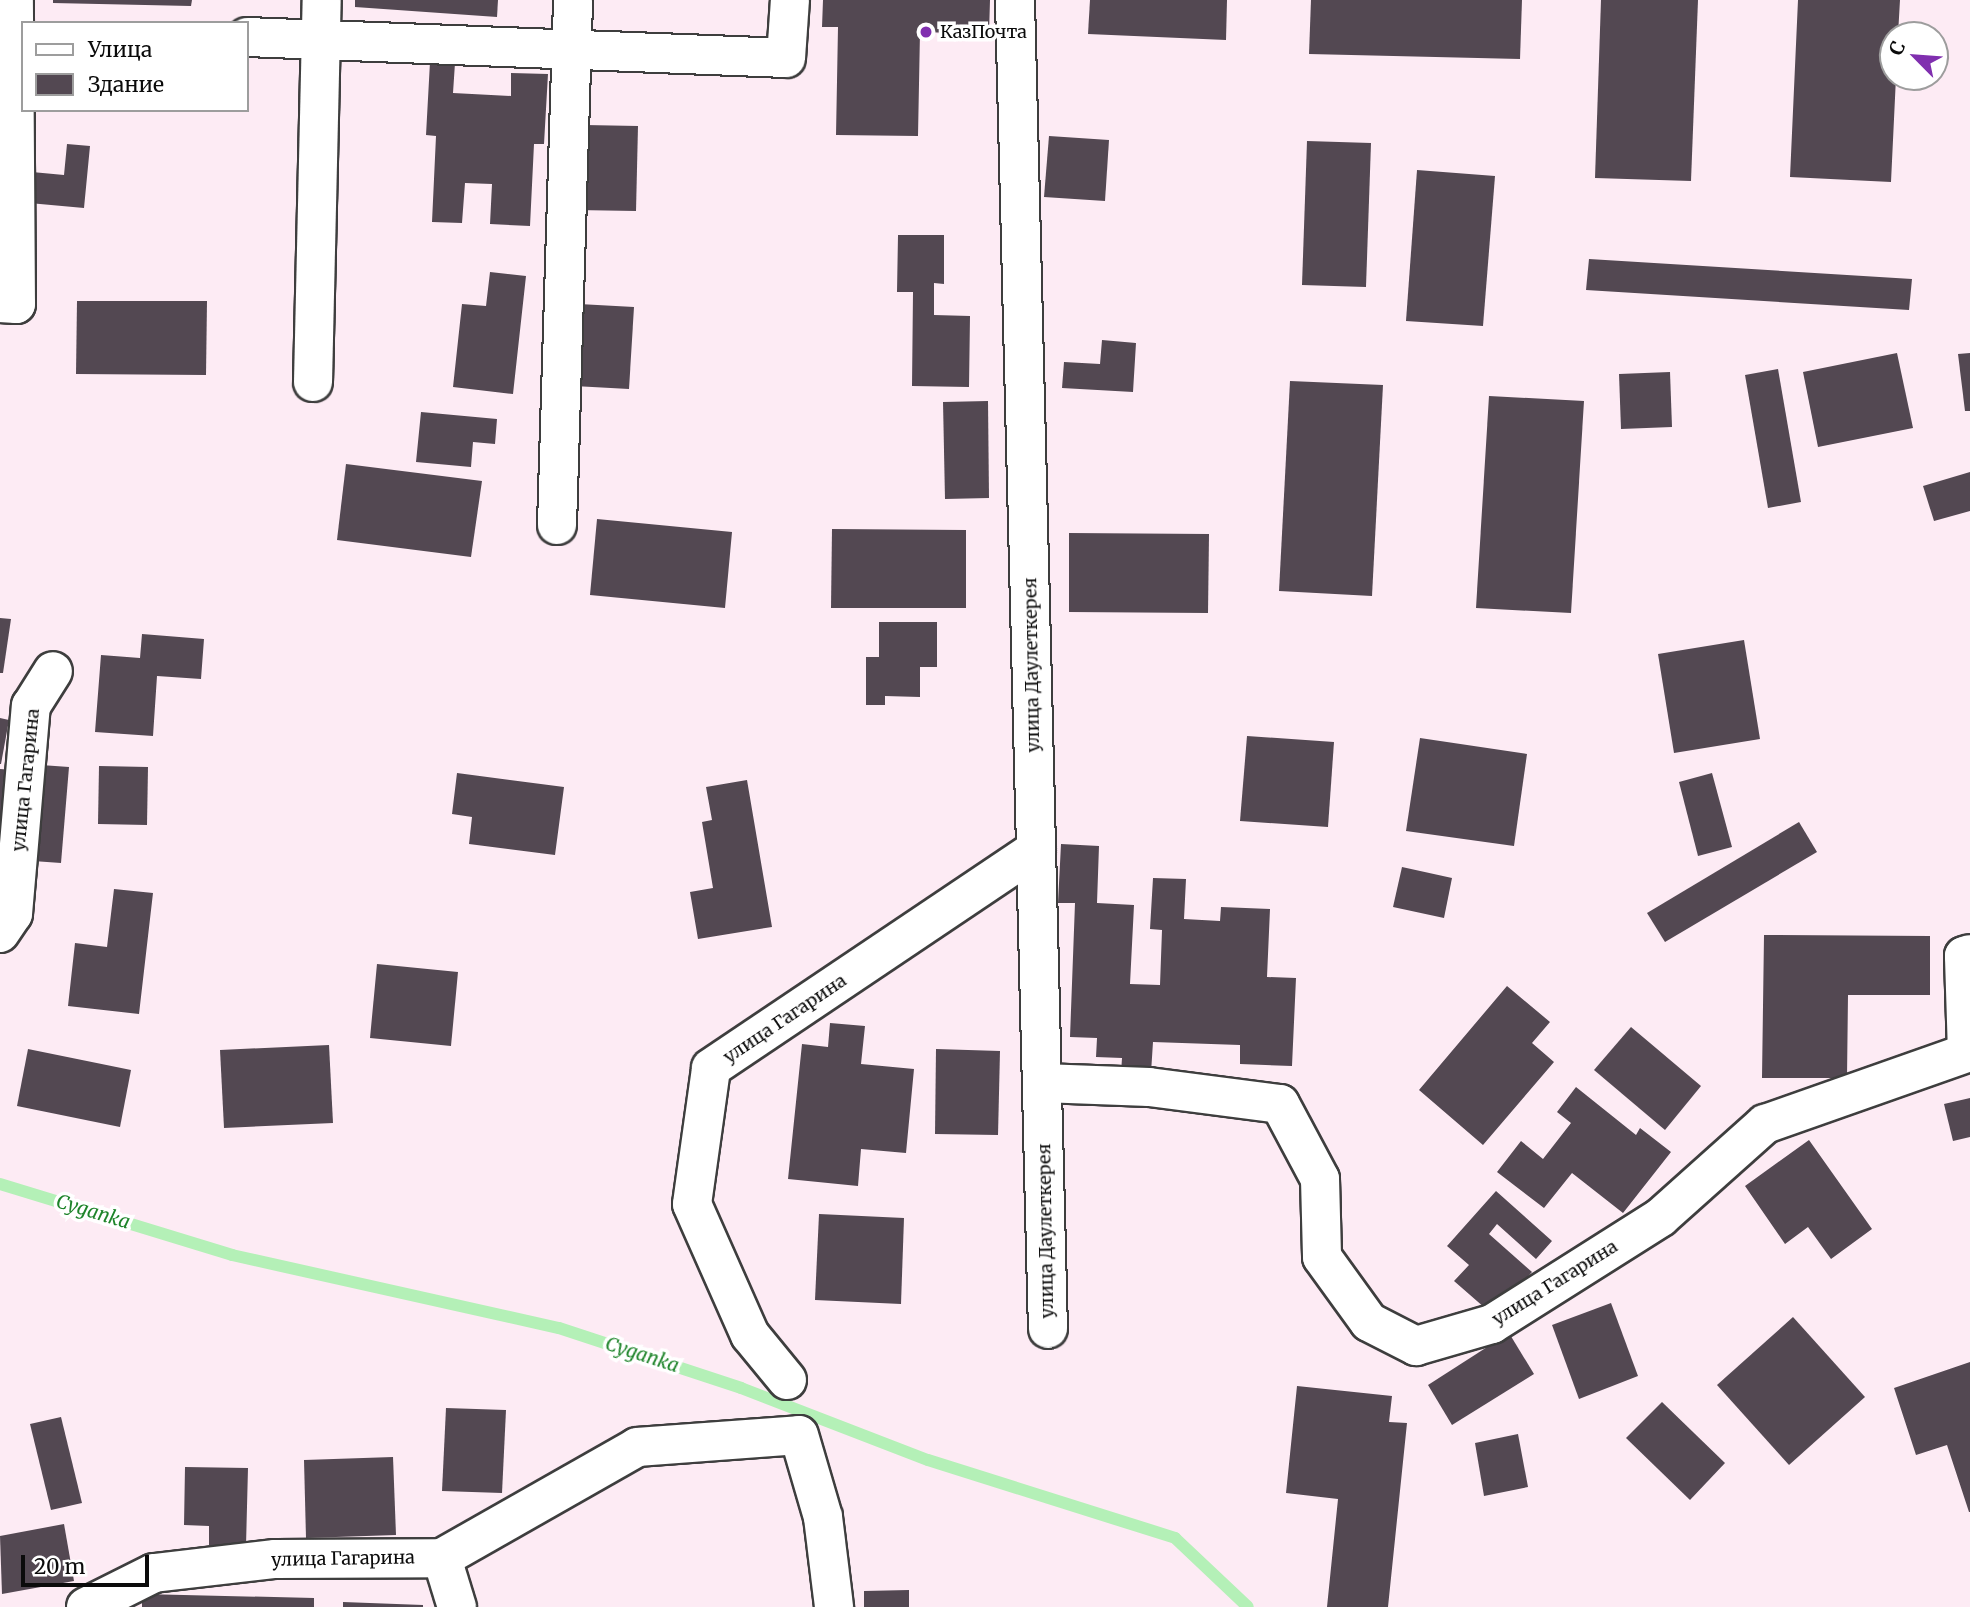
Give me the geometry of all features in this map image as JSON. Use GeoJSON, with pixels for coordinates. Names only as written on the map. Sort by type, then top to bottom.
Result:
{"type":"FeatureCollection","features":[{"type":"Feature","properties":{"kind":"street"},"geometry":{"type":"LineString","coordinates":[[313,382],[322,0]]}},
{"type":"Feature","properties":{"kind":"street"},"geometry":{"type":"LineString","coordinates":[[557,525],[573,0]]}},
{"type":"Feature","properties":{"kind":"street"},"geometry":{"type":"LineString","coordinates":[[248,37],[786,58],[790,0]]}},
{"type":"Feature","properties":{"kind":"street","name":"улица Даулеткерея"},"geometry":{"type":"LineString","coordinates":[[1016,0],[1048,1329]]}},
{"type":"Feature","properties":{"kind":"street"},"geometry":{"type":"LineString","coordinates":[[0,303],[16,304],[13,20]]}},
{"type":"Feature","properties":{"kind":"street","name":"улица Гагарина"},"geometry":{"type":"LineString","coordinates":[[0,933],[13,914],[31,706],[53,671]]}},
{"type":"Feature","properties":{"kind":"street","name":"улица Гагарина"},"geometry":{"type":"LineString","coordinates":[[787,1380],[750,1335],[692,1204],[711,1068],[1036,850]]}},
{"type":"Feature","properties":{"kind":"street","name":"улица Гагарина"},"geometry":{"type":"LineString","coordinates":[[1042,1083],[1149,1087],[1280,1104],[1320,1180],[1321,1257],[1369,1322],[1416,1346],[1492,1324],[1661,1217],[1765,1124],[1969,1054],[1964,956],[1970,954]]}},
{"type":"Feature","properties":{"kind":"street","name":"улица Гагарина"},"geometry":{"type":"LineString","coordinates":[[86,1607],[154,1573],[275,1559],[442,1558],[637,1447],[799,1435],[823,1517],[834,1607]]}},
{"type":"Feature","properties":{"kind":"street"},"geometry":{"type":"LineString","coordinates":[[442,1558],[457,1607]]}},
{"type":"Feature","properties":{"kind":"building"},"geometry":{"type":"Polygon","coordinates":[[[53,0],[192,0],[191,6],[53,3],[53,0]]]}},
{"type":"Feature","properties":{"kind":"building"},"geometry":{"type":"Polygon","coordinates":[[[355,0],[498,0],[497,17],[355,7],[355,0]]]}},
{"type":"Feature","properties":{"kind":"building"},"geometry":{"type":"Polygon","coordinates":[[[823,0],[990,0],[989,34],[920,32],[918,136],[836,135],[838,27],[822,27],[823,0]]]}},
{"type":"Feature","properties":{"kind":"building"},"geometry":{"type":"Polygon","coordinates":[[[1090,0],[1227,0],[1226,40],[1088,34],[1090,0]]]}},
{"type":"Feature","properties":{"kind":"building"},"geometry":{"type":"Polygon","coordinates":[[[1311,0],[1522,0],[1520,59],[1309,54],[1311,0]]]}},
{"type":"Feature","properties":{"kind":"building"},"geometry":{"type":"Polygon","coordinates":[[[1601,0],[1698,0],[1691,181],[1595,178],[1601,0]]]}},
{"type":"Feature","properties":{"kind":"building"},"geometry":{"type":"Polygon","coordinates":[[[1798,0],[1900,0],[1899,21],[1879,21],[1879,91],[1895,91],[1891,182],[1790,177],[1798,0]]]}},
{"type":"Feature","properties":{"kind":"building"},"geometry":{"type":"Polygon","coordinates":[[[430,62],[455,63],[453,93],[511,96],[511,73],[548,74],[544,144],[534,144],[530,226],[490,224],[492,184],[465,183],[462,223],[432,222],[436,136],[426,135],[430,62]]]}},
{"type":"Feature","properties":{"kind":"building"},"geometry":{"type":"Polygon","coordinates":[[[585,125],[638,126],[636,211],[576,210],[585,125]]]}},
{"type":"Feature","properties":{"kind":"building"},"geometry":{"type":"Polygon","coordinates":[[[1049,136],[1109,140],[1105,201],[1044,197],[1049,136]]]}},
{"type":"Feature","properties":{"kind":"building"},"geometry":{"type":"Polygon","coordinates":[[[1307,141],[1371,143],[1366,287],[1302,285],[1307,141]]]}},
{"type":"Feature","properties":{"kind":"building"},"geometry":{"type":"Polygon","coordinates":[[[67,144],[90,146],[84,208],[29,203],[32,172],[64,175],[67,144]]]}},
{"type":"Feature","properties":{"kind":"building"},"geometry":{"type":"Polygon","coordinates":[[[1417,170],[1495,176],[1483,326],[1406,321],[1417,170]]]}},
{"type":"Feature","properties":{"kind":"building"},"geometry":{"type":"Polygon","coordinates":[[[898,235],[944,235],[944,284],[934,283],[934,315],[970,316],[969,387],[912,386],[913,292],[897,292],[898,235]]]}},
{"type":"Feature","properties":{"kind":"building"},"geometry":{"type":"Polygon","coordinates":[[[1589,259],[1912,279],[1909,310],[1586,290],[1589,259]]]}},
{"type":"Feature","properties":{"kind":"building"},"geometry":{"type":"Polygon","coordinates":[[[490,272],[526,276],[513,394],[453,387],[462,304],[486,306],[490,272]]]}},
{"type":"Feature","properties":{"kind":"building"},"geometry":{"type":"Polygon","coordinates":[[[77,301],[207,301],[206,375],[76,374],[77,301]]]}},
{"type":"Feature","properties":{"kind":"building"},"geometry":{"type":"Polygon","coordinates":[[[579,304],[634,307],[629,389],[574,386],[579,304]]]}},
{"type":"Feature","properties":{"kind":"building"},"geometry":{"type":"Polygon","coordinates":[[[1102,340],[1136,343],[1133,392],[1062,388],[1064,362],[1100,364],[1102,340]]]}},
{"type":"Feature","properties":{"kind":"building"},"geometry":{"type":"Polygon","coordinates":[[[1897,353],[1913,428],[1818,447],[1803,372],[1897,353]]]}},
{"type":"Feature","properties":{"kind":"building"},"geometry":{"type":"Polygon","coordinates":[[[1970,353],[1970,411],[1965,411],[1958,354],[1970,353]]]}},
{"type":"Feature","properties":{"kind":"building"},"geometry":{"type":"Polygon","coordinates":[[[1778,369],[1801,502],[1768,508],[1745,375],[1778,369]]]}},
{"type":"Feature","properties":{"kind":"building"},"geometry":{"type":"Polygon","coordinates":[[[1670,372],[1672,427],[1621,429],[1619,374],[1670,372]]]}},
{"type":"Feature","properties":{"kind":"building"},"geometry":{"type":"Polygon","coordinates":[[[1290,381],[1383,385],[1372,596],[1279,591],[1290,381]]]}},
{"type":"Feature","properties":{"kind":"building"},"geometry":{"type":"Polygon","coordinates":[[[1489,396],[1584,401],[1571,613],[1476,608],[1489,396]]]}},
{"type":"Feature","properties":{"kind":"building"},"geometry":{"type":"Polygon","coordinates":[[[988,401],[989,498],[945,499],[943,402],[988,401]]]}},
{"type":"Feature","properties":{"kind":"building"},"geometry":{"type":"Polygon","coordinates":[[[421,412],[497,419],[495,444],[473,442],[471,467],[416,462],[421,412]]]}},
{"type":"Feature","properties":{"kind":"building"},"geometry":{"type":"Polygon","coordinates":[[[346,464],[482,481],[471,557],[337,540],[346,464]]]}},
{"type":"Feature","properties":{"kind":"building"},"geometry":{"type":"Polygon","coordinates":[[[1970,472],[1970,511],[1934,521],[1923,486],[1970,472]]]}},
{"type":"Feature","properties":{"kind":"building"},"geometry":{"type":"Polygon","coordinates":[[[597,519],[732,532],[725,608],[590,595],[597,519]]]}},
{"type":"Feature","properties":{"kind":"building"},"geometry":{"type":"Polygon","coordinates":[[[832,529],[966,530],[966,608],[831,608],[832,529]]]}},
{"type":"Feature","properties":{"kind":"building"},"geometry":{"type":"Polygon","coordinates":[[[1069,533],[1209,534],[1208,613],[1069,612],[1069,533]]]}},
{"type":"Feature","properties":{"kind":"building"},"geometry":{"type":"Polygon","coordinates":[[[0,618],[11,619],[3,673],[0,673],[0,618]]]}},
{"type":"Feature","properties":{"kind":"building"},"geometry":{"type":"Polygon","coordinates":[[[879,622],[937,622],[937,667],[920,667],[920,697],[885,696],[885,705],[866,705],[866,657],[879,657],[879,622]]]}},
{"type":"Feature","properties":{"kind":"building"},"geometry":{"type":"Polygon","coordinates":[[[142,634],[204,639],[201,679],[157,676],[153,736],[95,732],[101,655],[140,658],[142,634]]]}},
{"type":"Feature","properties":{"kind":"building"},"geometry":{"type":"Polygon","coordinates":[[[1744,640],[1760,739],[1674,753],[1658,654],[1744,640]]]}},
{"type":"Feature","properties":{"kind":"building"},"geometry":{"type":"Polygon","coordinates":[[[0,718],[9,720],[1,764],[0,764],[0,718]]]}},
{"type":"Feature","properties":{"kind":"building"},"geometry":{"type":"Polygon","coordinates":[[[1247,736],[1334,742],[1328,827],[1240,821],[1247,736]]]}},
{"type":"Feature","properties":{"kind":"building"},"geometry":{"type":"Polygon","coordinates":[[[1420,738],[1527,754],[1514,846],[1406,831],[1420,738]]]}},
{"type":"Feature","properties":{"kind":"building"},"geometry":{"type":"Polygon","coordinates":[[[41,765],[69,767],[61,863],[33,861],[41,765]]]}},
{"type":"Feature","properties":{"kind":"building"},"geometry":{"type":"Polygon","coordinates":[[[99,766],[148,767],[147,825],[98,824],[99,766]]]}},
{"type":"Feature","properties":{"kind":"building"},"geometry":{"type":"Polygon","coordinates":[[[0,769],[15,770],[11,837],[0,836],[0,769]]]}},
{"type":"Feature","properties":{"kind":"building"},"geometry":{"type":"Polygon","coordinates":[[[457,773],[564,787],[555,855],[469,844],[472,817],[452,814],[457,773]]]}},
{"type":"Feature","properties":{"kind":"building"},"geometry":{"type":"Polygon","coordinates":[[[1712,773],[1732,847],[1698,856],[1679,782],[1712,773]]]}},
{"type":"Feature","properties":{"kind":"building"},"geometry":{"type":"Polygon","coordinates":[[[747,780],[772,927],[698,939],[690,892],[713,888],[702,822],[712,820],[706,787],[747,780]]]}},
{"type":"Feature","properties":{"kind":"building"},"geometry":{"type":"Polygon","coordinates":[[[1799,822],[1817,852],[1665,942],[1647,913],[1799,822]]]}},
{"type":"Feature","properties":{"kind":"building"},"geometry":{"type":"Polygon","coordinates":[[[1061,844],[1099,846],[1097,903],[1134,905],[1130,984],[1160,985],[1162,930],[1150,929],[1153,878],[1186,879],[1184,919],[1220,921],[1221,907],[1270,909],[1267,977],[1296,978],[1292,1066],[1240,1064],[1240,1045],[1153,1042],[1151,1073],[1121,1073],[1122,1058],[1096,1057],[1097,1038],[1070,1037],[1075,903],[1058,903],[1061,844]]]}},
{"type":"Feature","properties":{"kind":"building"},"geometry":{"type":"Polygon","coordinates":[[[1402,867],[1452,878],[1444,918],[1393,907],[1402,867]]]}},
{"type":"Feature","properties":{"kind":"building"},"geometry":{"type":"Polygon","coordinates":[[[114,889],[153,893],[139,1014],[68,1006],[75,943],[107,947],[114,889]]]}},
{"type":"Feature","properties":{"kind":"building"},"geometry":{"type":"Polygon","coordinates":[[[1764,935],[1930,936],[1930,995],[1848,995],[1847,1078],[1762,1078],[1764,935]]]}},
{"type":"Feature","properties":{"kind":"building"},"geometry":{"type":"Polygon","coordinates":[[[377,964],[458,972],[451,1046],[370,1038],[377,964]]]}},
{"type":"Feature","properties":{"kind":"building"},"geometry":{"type":"Polygon","coordinates":[[[1507,986],[1550,1022],[1532,1043],[1554,1062],[1483,1145],[1419,1090],[1507,986]]]}},
{"type":"Feature","properties":{"kind":"building"},"geometry":{"type":"Polygon","coordinates":[[[830,1023],[865,1026],[861,1064],[914,1069],[906,1153],[861,1149],[858,1186],[788,1179],[802,1044],[828,1047],[830,1023]]]}},
{"type":"Feature","properties":{"kind":"building"},"geometry":{"type":"Polygon","coordinates":[[[1631,1027],[1701,1086],[1665,1130],[1594,1070],[1631,1027]]]}},
{"type":"Feature","properties":{"kind":"building"},"geometry":{"type":"Polygon","coordinates":[[[329,1045],[333,1123],[224,1128],[220,1050],[329,1045]]]}},
{"type":"Feature","properties":{"kind":"building"},"geometry":{"type":"Polygon","coordinates":[[[28,1049],[131,1070],[120,1127],[17,1106],[28,1049]]]}},
{"type":"Feature","properties":{"kind":"building"},"geometry":{"type":"Polygon","coordinates":[[[936,1049],[1000,1051],[998,1135],[935,1134],[936,1049]]]}},
{"type":"Feature","properties":{"kind":"building"},"geometry":{"type":"Polygon","coordinates":[[[1576,1087],[1636,1135],[1640,1128],[1671,1152],[1623,1213],[1572,1173],[1544,1208],[1497,1172],[1521,1141],[1543,1159],[1571,1123],[1557,1112],[1576,1087]]]}},
{"type":"Feature","properties":{"kind":"building"},"geometry":{"type":"Polygon","coordinates":[[[1970,1098],[1970,1137],[1953,1141],[1944,1104],[1970,1098]]]}},
{"type":"Feature","properties":{"kind":"building"},"geometry":{"type":"Polygon","coordinates":[[[1809,1140],[1872,1229],[1831,1259],[1808,1227],[1785,1244],[1745,1186],[1809,1140]]]}},
{"type":"Feature","properties":{"kind":"building"},"geometry":{"type":"Polygon","coordinates":[[[1496,1191],[1552,1241],[1536,1259],[1497,1224],[1489,1234],[1532,1272],[1493,1315],[1454,1281],[1469,1265],[1447,1246],[1496,1191]]]}},
{"type":"Feature","properties":{"kind":"building"},"geometry":{"type":"Polygon","coordinates":[[[819,1214],[904,1218],[901,1304],[815,1300],[819,1214]]]}},
{"type":"Feature","properties":{"kind":"building"},"geometry":{"type":"Polygon","coordinates":[[[1611,1303],[1638,1376],[1579,1399],[1552,1325],[1611,1303]]]}},
{"type":"Feature","properties":{"kind":"building"},"geometry":{"type":"Polygon","coordinates":[[[1793,1317],[1865,1397],[1789,1465],[1717,1385],[1793,1317]]]}},
{"type":"Feature","properties":{"kind":"building"},"geometry":{"type":"Polygon","coordinates":[[[1509,1333],[1534,1374],[1452,1425],[1428,1385],[1509,1333]]]}},
{"type":"Feature","properties":{"kind":"building"},"geometry":{"type":"Polygon","coordinates":[[[1970,1362],[1969,1512],[1947,1445],[1916,1455],[1894,1388],[1970,1362]]]}},
{"type":"Feature","properties":{"kind":"building"},"geometry":{"type":"Polygon","coordinates":[[[1297,1386],[1392,1396],[1389,1422],[1407,1423],[1388,1607],[1327,1607],[1338,1499],[1286,1493],[1297,1386]]]}},
{"type":"Feature","properties":{"kind":"building"},"geometry":{"type":"Polygon","coordinates":[[[1662,1402],[1725,1463],[1690,1500],[1626,1438],[1662,1402]]]}},
{"type":"Feature","properties":{"kind":"building"},"geometry":{"type":"Polygon","coordinates":[[[446,1408],[506,1410],[502,1493],[442,1491],[446,1408]]]}},
{"type":"Feature","properties":{"kind":"building"},"geometry":{"type":"Polygon","coordinates":[[[61,1417],[82,1503],[51,1510],[30,1424],[61,1417]]]}},
{"type":"Feature","properties":{"kind":"building"},"geometry":{"type":"Polygon","coordinates":[[[1518,1434],[1528,1487],[1484,1496],[1475,1443],[1518,1434]]]}},
{"type":"Feature","properties":{"kind":"building"},"geometry":{"type":"Polygon","coordinates":[[[393,1457],[396,1535],[306,1538],[304,1460],[393,1457]]]}},
{"type":"Feature","properties":{"kind":"building"},"geometry":{"type":"Polygon","coordinates":[[[185,1467],[248,1468],[246,1546],[209,1545],[209,1526],[184,1525],[185,1467]]]}},
{"type":"Feature","properties":{"kind":"building"},"geometry":{"type":"Polygon","coordinates":[[[64,1524],[74,1581],[2,1594],[0,1536],[64,1524]]]}},
{"type":"Feature","properties":{"kind":"building"},"geometry":{"type":"Polygon","coordinates":[[[909,1590],[909,1607],[864,1607],[864,1591],[909,1590]]]}},
{"type":"Feature","properties":{"kind":"building"},"geometry":{"type":"Polygon","coordinates":[[[142,1594],[314,1598],[314,1607],[142,1607],[142,1594]]]}},
{"type":"Feature","properties":{"kind":"building"},"geometry":{"type":"Polygon","coordinates":[[[343,1602],[423,1605],[423,1607],[343,1607],[343,1602]]]}},
{"type":"Feature","properties":{"kind":"waterway","name":"Cyganka"},"geometry":{"type":"LineString","coordinates":[[0,1184],[232,1255],[559,1328],[741,1388],[928,1460],[1175,1538],[1248,1607]]}},
{"type":"Feature","properties":{"kind":"place","name":"КазПочта"},"geometry":{"type":"Point","coordinates":[926,32]}}]}
